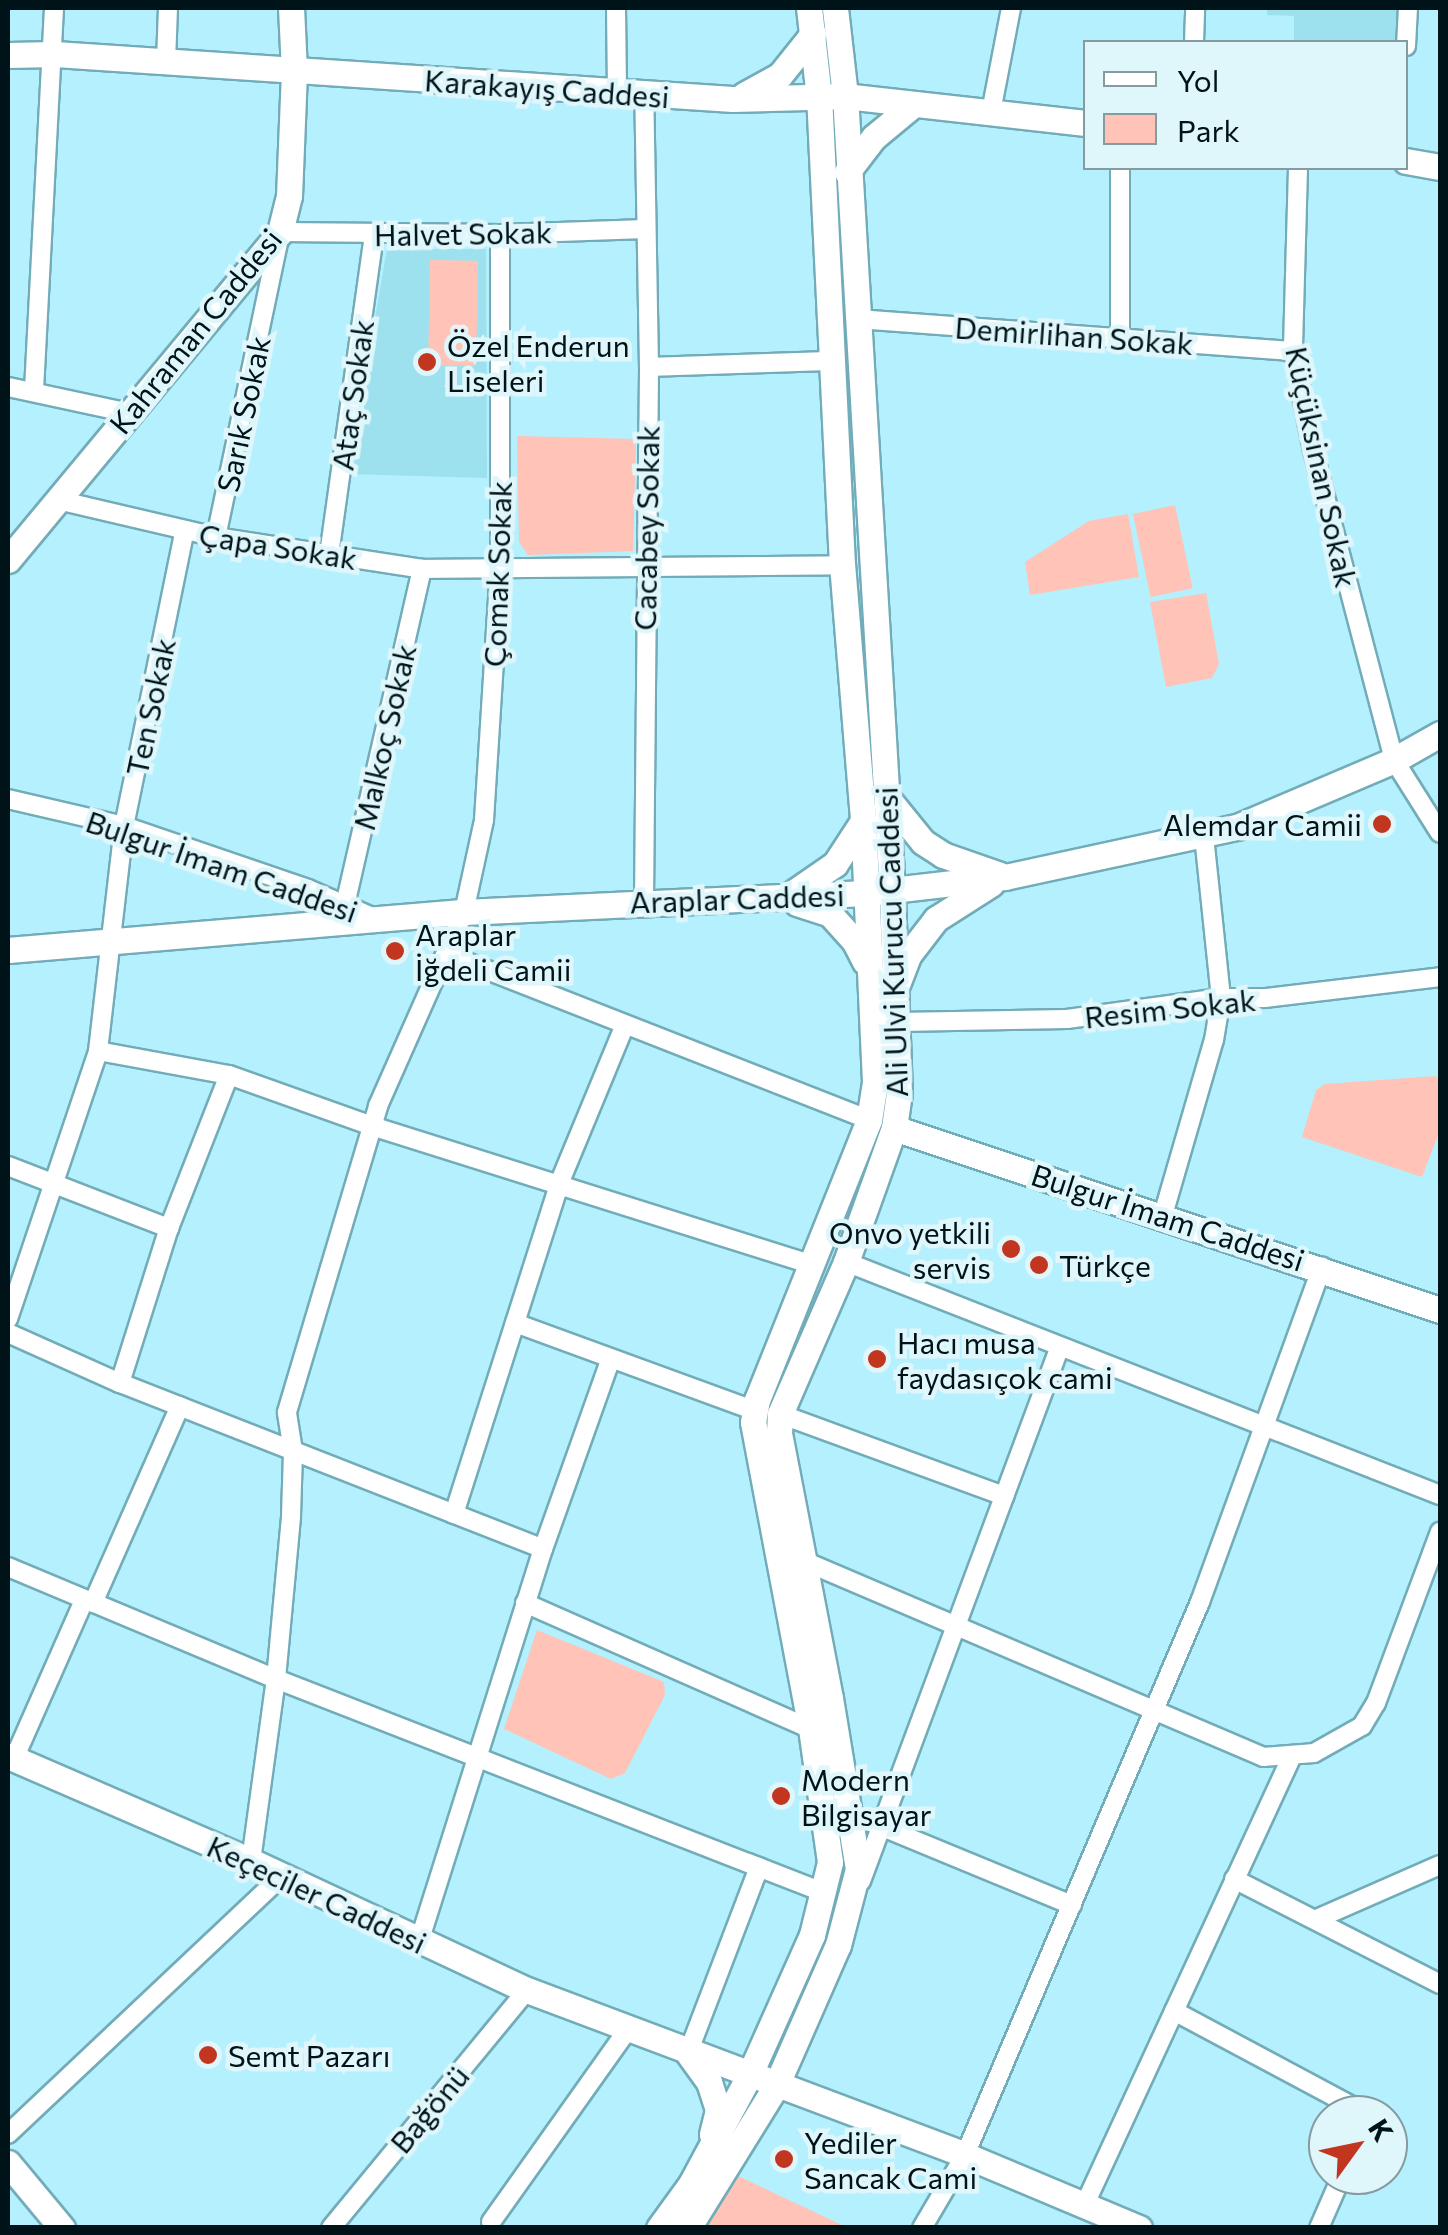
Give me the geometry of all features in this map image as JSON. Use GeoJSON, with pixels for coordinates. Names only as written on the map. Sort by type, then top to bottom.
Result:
{"type":"FeatureCollection","features":[{"type":"Feature","properties":{"kind":"street"},"geometry":{"type":"LineString","coordinates":[[34,390],[56,54],[54,8]]}},
{"type":"Feature","properties":{"kind":"street"},"geometry":{"type":"LineString","coordinates":[[166,62],[168,8]]}},
{"type":"Feature","properties":{"kind":"street","name":"Kahraman Caddesi"},"geometry":{"type":"LineString","coordinates":[[8,560],[280,232],[289,196],[294,71],[291,8]]}},
{"type":"Feature","properties":{"kind":"street"},"geometry":{"type":"LineString","coordinates":[[616,8],[617,92]]}},
{"type":"Feature","properties":{"kind":"street","name":"Ali Ulvi Kurucu Caddesi"},"geometry":{"type":"LineString","coordinates":[[688,2228],[776,2086],[852,1905],[858,1869],[779,1433],[768,1412],[809,1264],[869,1120],[876,1082],[870,971],[886,795],[848,172],[808,8]]}},
{"type":"Feature","properties":{"kind":"street","name":"Ali Ulvi Kurucu Caddesi"},"geometry":{"type":"LineString","coordinates":[[659,2228],[708,2152],[749,2076],[812,1935],[825,1893],[829,1837],[753,1422],[768,1412],[846,1262],[894,1128],[900,1094],[896,989],[864,819],[842,565],[834,361],[835,8]]}},
{"type":"Feature","properties":{"kind":"street"},"geometry":{"type":"LineString","coordinates":[[991,112],[1010,8]]}},
{"type":"Feature","properties":{"kind":"street"},"geometry":{"type":"LineString","coordinates":[[1194,40],[1195,8]]}},
{"type":"Feature","properties":{"kind":"street"},"geometry":{"type":"LineString","coordinates":[[1406,40],[1408,8]]}},
{"type":"Feature","properties":{"kind":"street"},"geometry":{"type":"LineString","coordinates":[[732,100],[762,88],[780,75],[813,34]]}},
{"type":"Feature","properties":{"kind":"street","name":"Karakayış Caddesi"},"geometry":{"type":"LineString","coordinates":[[8,56],[56,54],[732,100],[832,97],[1083,123]]}},
{"type":"Feature","properties":{"kind":"street","name":"Cacabey Sokak"},"geometry":{"type":"LineString","coordinates":[[644,94],[649,367],[644,901]]}},
{"type":"Feature","properties":{"kind":"street"},"geometry":{"type":"LineString","coordinates":[[848,172],[874,137],[914,104]]}},
{"type":"Feature","properties":{"kind":"street"},"geometry":{"type":"LineString","coordinates":[[1408,161],[1440,167]]}},
{"type":"Feature","properties":{"kind":"street"},"geometry":{"type":"LineString","coordinates":[[1120,170],[1120,339]]}},
{"type":"Feature","properties":{"kind":"street","name":"Küçüksinan Sokak"},"geometry":{"type":"LineString","coordinates":[[1298,170],[1292,350],[1313,451],[1394,760],[1440,832]]}},
{"type":"Feature","properties":{"kind":"street","name":"Halvet Sokak"},"geometry":{"type":"LineString","coordinates":[[280,232],[500,234],[646,229]]}},
{"type":"Feature","properties":{"kind":"street","name":"Sarık Sokak"},"geometry":{"type":"LineString","coordinates":[[216,537],[280,232]]}},
{"type":"Feature","properties":{"kind":"street","name":"Ataç Sokak"},"geometry":{"type":"LineString","coordinates":[[330,554],[374,234]]}},
{"type":"Feature","properties":{"kind":"street","name":"Çomak Sokak"},"geometry":{"type":"LineString","coordinates":[[251,1862],[276,1679],[293,1451],[287,1412],[372,1126],[464,912],[484,820],[500,566],[500,234]]}},
{"type":"Feature","properties":{"kind":"street","name":"Demirlihan Sokak"},"geometry":{"type":"LineString","coordinates":[[856,319],[1292,350]]}},
{"type":"Feature","properties":{"kind":"street"},"geometry":{"type":"LineString","coordinates":[[649,367],[834,361]]}},
{"type":"Feature","properties":{"kind":"street"},"geometry":{"type":"LineString","coordinates":[[8,387],[129,414]]}},
{"type":"Feature","properties":{"kind":"street","name":"Çapa Sokak"},"geometry":{"type":"LineString","coordinates":[[58,500],[216,537],[422,569],[842,565]]}},
{"type":"Feature","properties":{"kind":"street","name":"Ten Sokak"},"geometry":{"type":"LineString","coordinates":[[8,1319],[98,1052],[124,826],[185,530]]}},
{"type":"Feature","properties":{"kind":"street","name":"Malkoç Sokak"},"geometry":{"type":"LineString","coordinates":[[345,905],[422,569]]}},
{"type":"Feature","properties":{"kind":"street","name":"Araplar Caddesi"},"geometry":{"type":"LineString","coordinates":[[8,950],[464,912],[879,892],[1004,877],[1204,836],[1301,802],[1394,760],[1440,734]]}},
{"type":"Feature","properties":{"kind":"street"},"geometry":{"type":"LineString","coordinates":[[886,795],[924,842],[943,855],[1004,877]]}},
{"type":"Feature","properties":{"kind":"street","name":"Bulgur İmam Caddesi"},"geometry":{"type":"LineString","coordinates":[[8,800],[124,826],[378,920]]}},
{"type":"Feature","properties":{"kind":"street"},"geometry":{"type":"LineString","coordinates":[[782,899],[835,864],[864,819]]}},
{"type":"Feature","properties":{"kind":"street"},"geometry":{"type":"LineString","coordinates":[[1163,1215],[1214,1040],[1222,998],[1204,836]]}},
{"type":"Feature","properties":{"kind":"street"},"geometry":{"type":"LineString","coordinates":[[896,989],[909,954],[936,918],[1004,877]]}},
{"type":"Feature","properties":{"kind":"street"},"geometry":{"type":"LineString","coordinates":[[782,899],[830,914],[856,942],[870,971]]}},
{"type":"Feature","properties":{"kind":"street"},"geometry":{"type":"LineString","coordinates":[[446,954],[869,1120]]}},
{"type":"Feature","properties":{"kind":"street","name":"Resim Sokak"},"geometry":{"type":"LineString","coordinates":[[898,1022],[1067,1019],[1222,998],[1265,998],[1440,977]]}},
{"type":"Feature","properties":{"kind":"street"},"geometry":{"type":"LineString","coordinates":[[454,1514],[559,1184],[625,1025]]}},
{"type":"Feature","properties":{"kind":"street"},"geometry":{"type":"LineString","coordinates":[[98,1052],[228,1075],[372,1126],[809,1264]]}},
{"type":"Feature","properties":{"kind":"street"},"geometry":{"type":"LineString","coordinates":[[120,1383],[169,1228],[228,1075]]}},
{"type":"Feature","properties":{"kind":"street","name":"Bulgur İmam Caddesi"},"geometry":{"type":"LineString","coordinates":[[894,1128],[1322,1267],[1440,1310]]}},
{"type":"Feature","properties":{"kind":"street"},"geometry":{"type":"LineString","coordinates":[[8,1166],[169,1228]]}},
{"type":"Feature","properties":{"kind":"street"},"geometry":{"type":"LineString","coordinates":[[846,1262],[1059,1349],[1440,1495]]}},
{"type":"Feature","properties":{"kind":"street"},"geometry":{"type":"LineString","coordinates":[[922,2228],[965,2155],[1200,1602],[1322,1267]]}},
{"type":"Feature","properties":{"kind":"street"},"geometry":{"type":"LineString","coordinates":[[514,1323],[610,1361],[1004,1496]]}},
{"type":"Feature","properties":{"kind":"street"},"geometry":{"type":"LineString","coordinates":[[8,1333],[120,1383],[544,1548]]}},
{"type":"Feature","properties":{"kind":"street"},"geometry":{"type":"LineString","coordinates":[[852,1905],[1059,1349]]}},
{"type":"Feature","properties":{"kind":"street"},"geometry":{"type":"LineString","coordinates":[[419,1942],[544,1548],[610,1361]]}},
{"type":"Feature","properties":{"kind":"street"},"geometry":{"type":"LineString","coordinates":[[11,1758],[180,1406]]}},
{"type":"Feature","properties":{"kind":"street"},"geometry":{"type":"LineString","coordinates":[[804,1561],[1263,1757],[1314,1753],[1362,1726],[1433,1580],[1440,1532]]}},
{"type":"Feature","properties":{"kind":"street"},"geometry":{"type":"LineString","coordinates":[[8,1567],[276,1679],[825,1893]]}},
{"type":"Feature","properties":{"kind":"street"},"geometry":{"type":"LineString","coordinates":[[526,1604],[811,1729]]}},
{"type":"Feature","properties":{"kind":"street"},"geometry":{"type":"LineString","coordinates":[[1085,2204],[1292,1754]]}},
{"type":"Feature","properties":{"kind":"street","name":"Keçeciler Caddesi"},"geometry":{"type":"LineString","coordinates":[[11,1758],[251,1862],[527,1990],[965,2155],[1139,2228]]}},
{"type":"Feature","properties":{"kind":"street"},"geometry":{"type":"LineString","coordinates":[[851,1814],[1072,1905]]}},
{"type":"Feature","properties":{"kind":"street"},"geometry":{"type":"LineString","coordinates":[[1319,1918],[1440,1865]]}},
{"type":"Feature","properties":{"kind":"street"},"geometry":{"type":"LineString","coordinates":[[708,2152],[718,2110],[709,2082],[688,2052],[759,1868]]}},
{"type":"Feature","properties":{"kind":"street"},"geometry":{"type":"LineString","coordinates":[[8,2134],[282,1876]]}},
{"type":"Feature","properties":{"kind":"street"},"geometry":{"type":"LineString","coordinates":[[1234,1879],[1319,1918],[1440,1984]]}},
{"type":"Feature","properties":{"kind":"street","name":"Bağönü"},"geometry":{"type":"LineString","coordinates":[[330,2228],[527,1990]]}},
{"type":"Feature","properties":{"kind":"street"},"geometry":{"type":"LineString","coordinates":[[1174,2011],[1333,2095]]}},
{"type":"Feature","properties":{"kind":"street"},"geometry":{"type":"LineString","coordinates":[[491,2222],[628,2029]]}},
{"type":"Feature","properties":{"kind":"street"},"geometry":{"type":"LineString","coordinates":[[8,2163],[62,2228]]}},
{"type":"Feature","properties":{"kind":"street"},"geometry":{"type":"LineString","coordinates":[[1320,2228],[1334,2195]]}},
{"type":"Feature","properties":{"kind":"shaded area"},"geometry":{"type":"Polygon","coordinates":[[[1267,8],[1402,8],[1399,40],[1294,40],[1294,16],[1267,15],[1267,8]]]}},
{"type":"Feature","properties":{"kind":"shaded area","name":"Özel Enderun Liseleri"},"geometry":{"type":"Polygon","coordinates":[[[387,249],[486,249],[487,478],[348,474],[387,249]]]}},
{"type":"Feature","properties":{"kind":"green space"},"geometry":{"type":"Polygon","coordinates":[[[430,260],[478,261],[476,366],[428,365],[430,260]]]}},
{"type":"Feature","properties":{"kind":"green space"},"geometry":{"type":"Polygon","coordinates":[[[517,436],[636,439],[633,551],[528,555],[519,542],[517,436]]]}},
{"type":"Feature","properties":{"kind":"green space"},"geometry":{"type":"Polygon","coordinates":[[[1175,505],[1193,588],[1151,597],[1133,514],[1175,505]]]}},
{"type":"Feature","properties":{"kind":"green space"},"geometry":{"type":"Polygon","coordinates":[[[1128,514],[1139,577],[1030,595],[1025,562],[1089,521],[1128,514]]]}},
{"type":"Feature","properties":{"kind":"green space"},"geometry":{"type":"Polygon","coordinates":[[[1206,593],[1219,664],[1212,678],[1166,687],[1150,602],[1206,593]]]}},
{"type":"Feature","properties":{"kind":"green space"},"geometry":{"type":"Polygon","coordinates":[[[1436,1076],[1440,1084],[1438,1135],[1422,1177],[1302,1137],[1316,1090],[1325,1084],[1436,1076]]]}},
{"type":"Feature","properties":{"kind":"green space"},"geometry":{"type":"Polygon","coordinates":[[[537,1630],[664,1682],[665,1695],[625,1773],[611,1779],[504,1729],[537,1630]]]}},
{"type":"Feature","properties":{"kind":"green space"},"geometry":{"type":"Polygon","coordinates":[[[732,2173],[846,2227],[700,2228],[732,2173]]]}},
{"type":"Feature","properties":{"kind":"place","name":"Özel Enderun Liseleri"},"geometry":{"type":"Point","coordinates":[427,362]}},
{"type":"Feature","properties":{"kind":"place","name":"Alemdar Camii"},"geometry":{"type":"Point","coordinates":[1382,824]}},
{"type":"Feature","properties":{"kind":"place","name":"Araplar İğdeli Camii"},"geometry":{"type":"Point","coordinates":[395,951]}},
{"type":"Feature","properties":{"kind":"place","name":"Onvo yetkili servis"},"geometry":{"type":"Point","coordinates":[1011,1249]}},
{"type":"Feature","properties":{"kind":"place","name":"Türkçe"},"geometry":{"type":"Point","coordinates":[1039,1265]}},
{"type":"Feature","properties":{"kind":"place","name":"Hacı musa faydasıçok cami"},"geometry":{"type":"Point","coordinates":[877,1359]}},
{"type":"Feature","properties":{"kind":"place","name":"Modern Bilgisayar"},"geometry":{"type":"Point","coordinates":[781,1796]}},
{"type":"Feature","properties":{"kind":"place","name":"Semt Pazarı"},"geometry":{"type":"Point","coordinates":[208,2055]}},
{"type":"Feature","properties":{"kind":"place","name":"Yediler Sancak Cami"},"geometry":{"type":"Point","coordinates":[784,2159]}}]}
